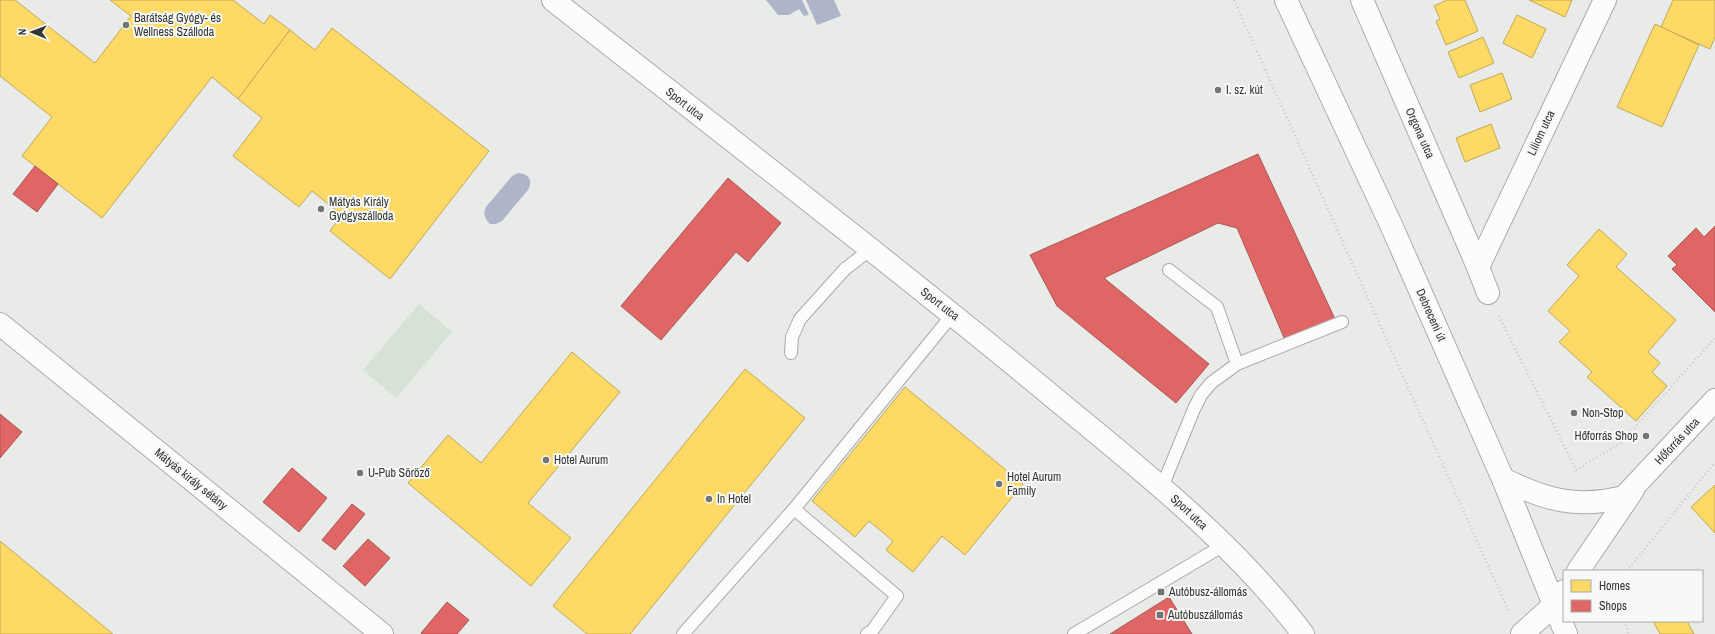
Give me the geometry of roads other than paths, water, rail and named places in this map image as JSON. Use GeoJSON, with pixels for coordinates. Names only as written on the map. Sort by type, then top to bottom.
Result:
{"type":"FeatureCollection","features":[{"type":"Feature","properties":{"kind":"street","name":"Sport utca"},"geometry":{"type":"LineString","coordinates":[[553,0],[953,314],[1162,486],[1224,545],[1283,607],[1304,634]]}},
{"type":"Feature","properties":{"kind":"street","name":"Debreceni út"},"geometry":{"type":"LineString","coordinates":[[1286,0],[1392,227],[1503,479],[1559,598],[1563,619]]}},
{"type":"Feature","properties":{"kind":"street","name":"Orgona utca"},"geometry":{"type":"LineString","coordinates":[[1362,0],[1488,293]]}},
{"type":"Feature","properties":{"kind":"street","name":"Liliom utca"},"geometry":{"type":"LineString","coordinates":[[1478,267],[1604,0]]}},
{"type":"Feature","properties":{"kind":"street","name":"Mátyás király sétány"},"geometry":{"type":"LineString","coordinates":[[0,324],[382,634]]}},
{"type":"Feature","properties":{"kind":"street","name":"Hőforrás utca"},"geometry":{"type":"LineString","coordinates":[[1503,479],[1524,490],[1565,502],[1584,504],[1606,502],[1624,497],[1715,400]]}},
{"type":"Feature","properties":{"kind":"street","name":"Hőforrás utca"},"geometry":{"type":"LineString","coordinates":[[1579,570],[1638,482]]}},
{"type":"Feature","properties":{"kind":"street"},"geometry":{"type":"LineString","coordinates":[[1522,634],[1559,598]]}},
{"type":"Feature","properties":{"kind":"street","name":"Debreceni út"},"geometry":{"type":"LineString","coordinates":[[1564,622],[1566,634]]}},
{"type":"Feature","properties":{"kind":"lane"},"geometry":{"type":"LineString","coordinates":[[791,353],[792,336],[800,319],[845,269],[871,249]]}},
{"type":"Feature","properties":{"kind":"lane"},"geometry":{"type":"LineString","coordinates":[[1169,270],[1217,307],[1237,364]]}},
{"type":"Feature","properties":{"kind":"lane"},"geometry":{"type":"LineString","coordinates":[[683,634],[794,509],[953,314]]}},
{"type":"Feature","properties":{"kind":"lane"},"geometry":{"type":"LineString","coordinates":[[1162,486],[1194,409],[1201,395],[1212,383],[1237,364],[1342,322]]}},
{"type":"Feature","properties":{"kind":"lane"},"geometry":{"type":"LineString","coordinates":[[794,509],[897,596],[872,631],[867,634]]}},
{"type":"Feature","properties":{"kind":"lane"},"geometry":{"type":"LineString","coordinates":[[1074,634],[1224,545]]}},
{"type":"Feature","properties":{"kind":"water"},"geometry":{"type":"Polygon","coordinates":[[[766,0],[802,0],[809,15],[804,16],[799,9],[789,15],[778,15],[766,0]]]}},
{"type":"Feature","properties":{"kind":"water"},"geometry":{"type":"Polygon","coordinates":[[[806,0],[834,0],[841,16],[817,25],[806,0]]]}},
{"type":"Feature","properties":{"kind":"water"},"geometry":{"type":"Polygon","coordinates":[[[518,173],[529,178],[530,183],[528,190],[502,221],[496,224],[490,224],[486,220],[485,216],[486,207],[512,176],[518,173]]]}},
{"type":"Feature","properties":{"kind":"place","name":"Barátság Gyógy- és Wellness Szálloda"},"geometry":{"type":"Point","coordinates":[126,25]}},
{"type":"Feature","properties":{"kind":"place","name":"I. sz. kút"},"geometry":{"type":"Point","coordinates":[1218,90]}},
{"type":"Feature","properties":{"kind":"place","name":"Mátyás Király Gyógyszálloda"},"geometry":{"type":"Point","coordinates":[321,209]}},
{"type":"Feature","properties":{"kind":"place","name":"Non-Stop"},"geometry":{"type":"Point","coordinates":[1574,413]}},
{"type":"Feature","properties":{"kind":"place","name":"Hőforrás Shop"},"geometry":{"type":"Point","coordinates":[1646,436]}},
{"type":"Feature","properties":{"kind":"place","name":"Hotel Aurum"},"geometry":{"type":"Point","coordinates":[546,460]}},
{"type":"Feature","properties":{"kind":"place","name":"U-Pub Söröző"},"geometry":{"type":"Point","coordinates":[360,473]}},
{"type":"Feature","properties":{"kind":"place","name":"Hotel Aurum Family"},"geometry":{"type":"Point","coordinates":[999,484]}},
{"type":"Feature","properties":{"kind":"place","name":"In Hotel"},"geometry":{"type":"Point","coordinates":[709,499]}},
{"type":"Feature","properties":{"kind":"place","name":"Autóbusz-állomás"},"geometry":{"type":"Point","coordinates":[1161,592]}},
{"type":"Feature","properties":{"kind":"place","name":"Autóbuszállomás"},"geometry":{"type":"Point","coordinates":[1160,615]}}]}
